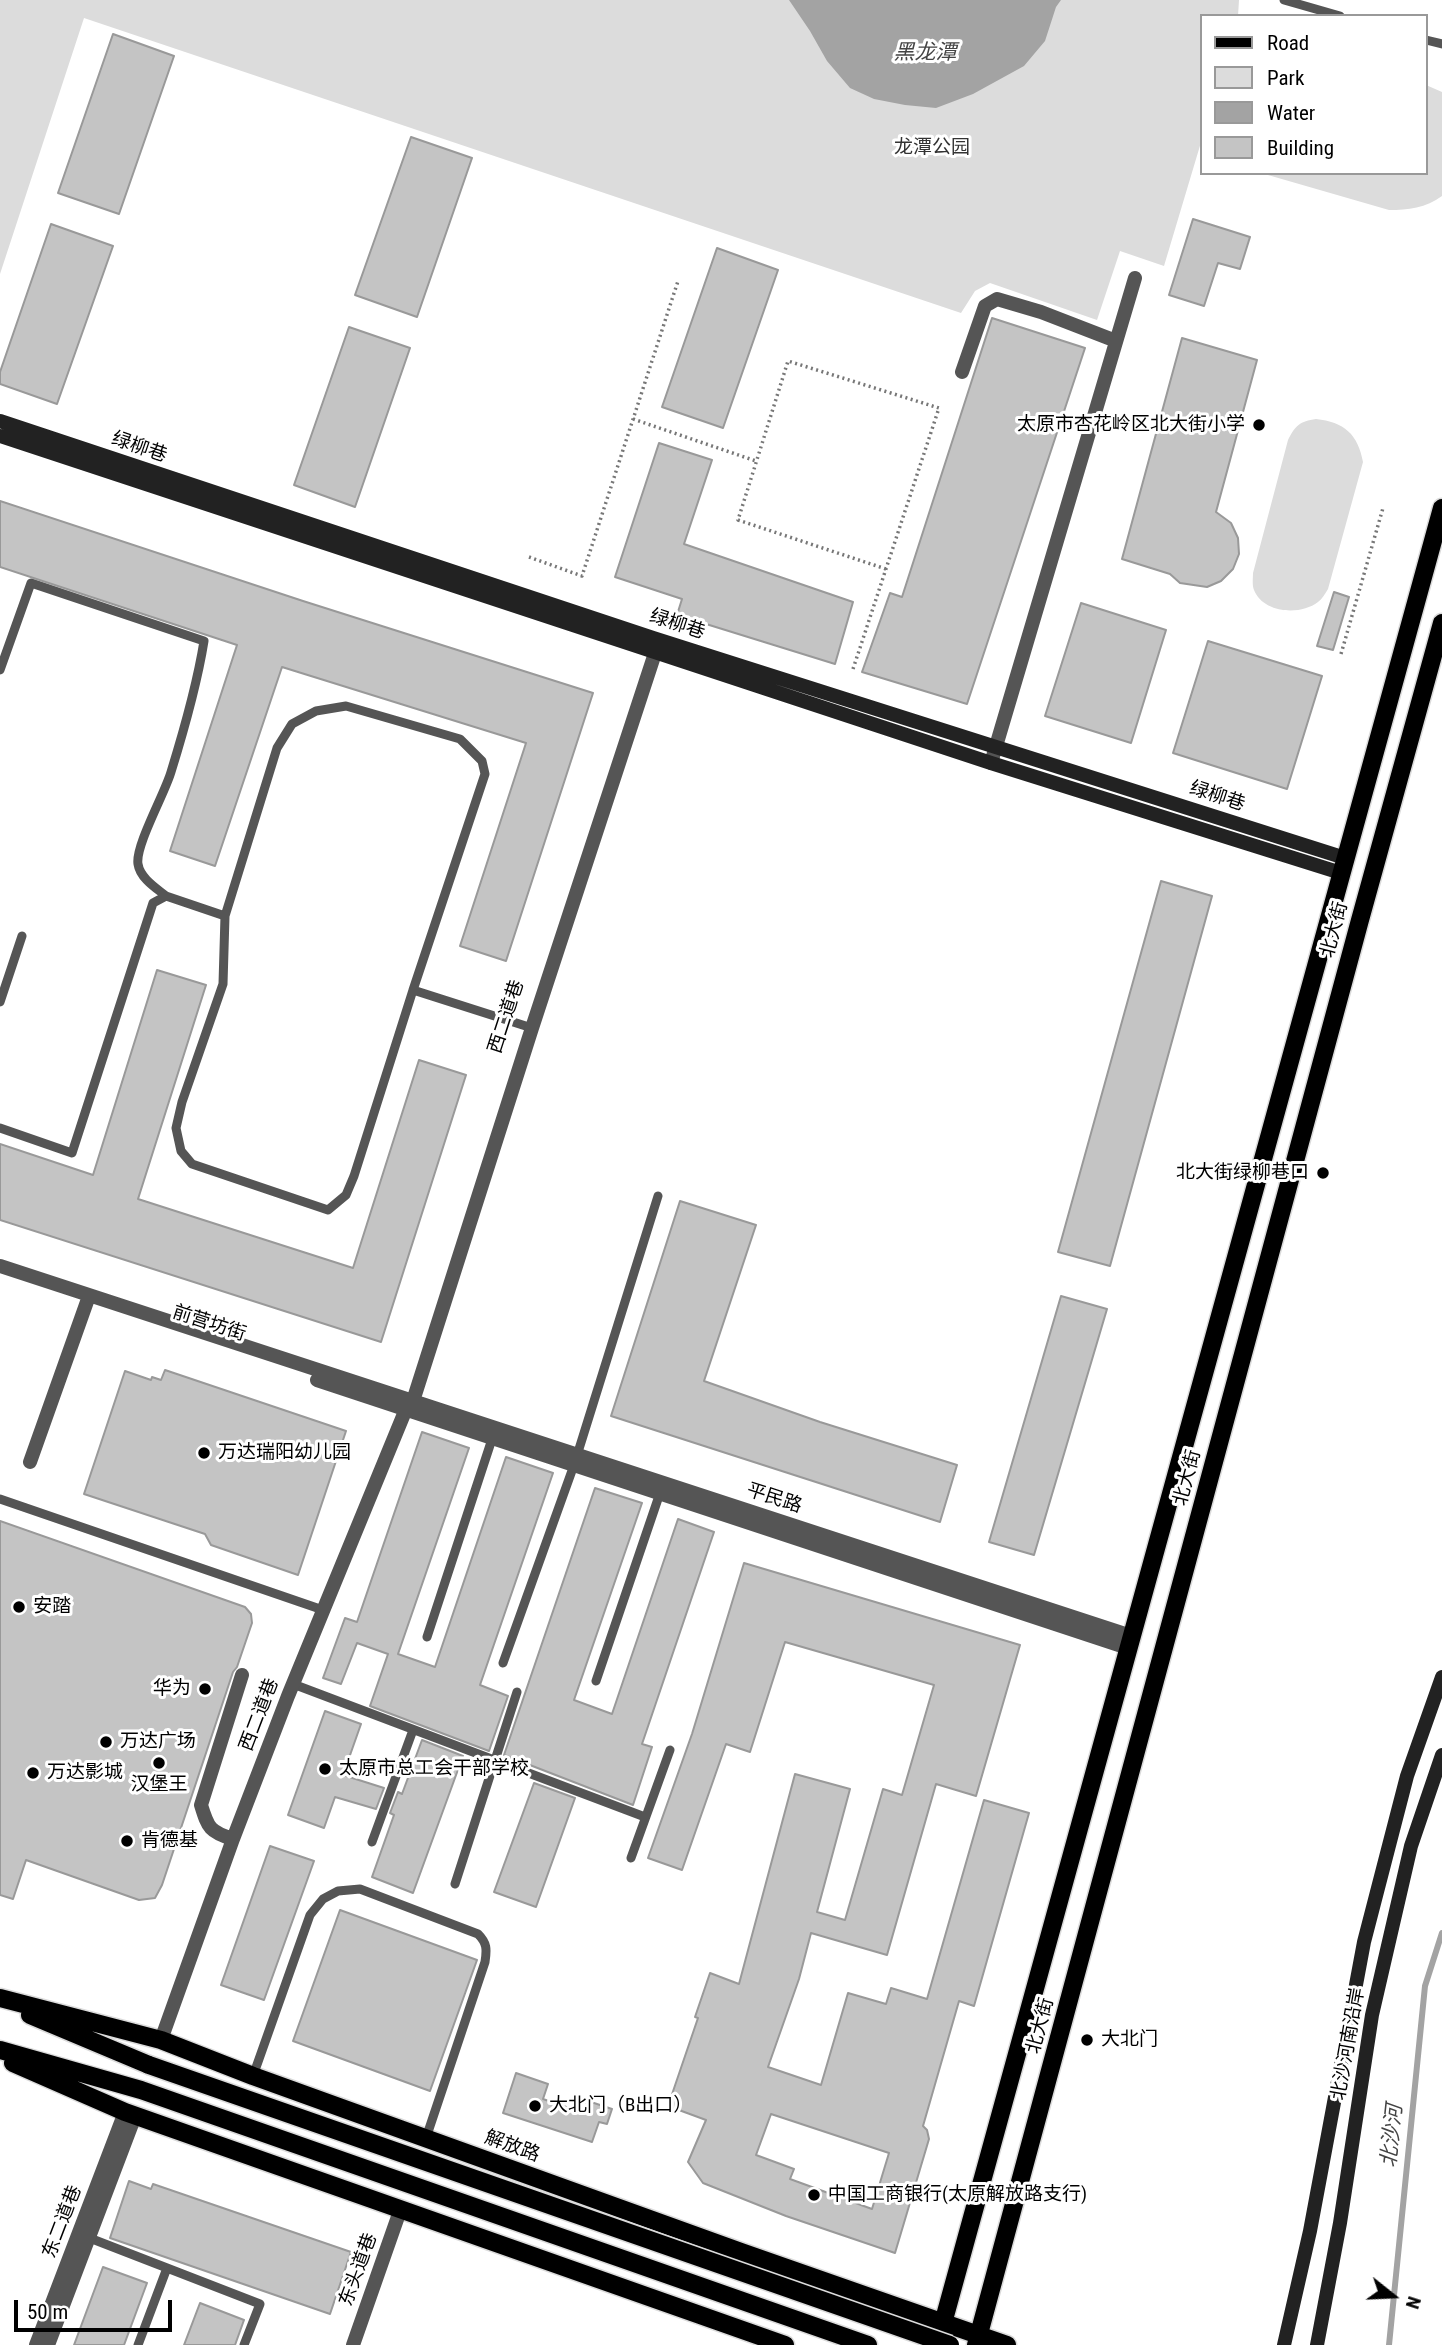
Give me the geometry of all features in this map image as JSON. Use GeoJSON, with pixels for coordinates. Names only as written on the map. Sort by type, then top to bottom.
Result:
{"type":"FeatureCollection","features":[{"type":"Feature","properties":{"kind":"main road"},"geometry":{"type":"LineString","coordinates":[[937,2345],[1442,508]]}},
{"type":"Feature","properties":{"kind":"main road","name":"北大街"},"geometry":{"type":"LineString","coordinates":[[978,2340],[1356,933],[1442,623]]}},
{"type":"Feature","properties":{"kind":"main road"},"geometry":{"type":"LineString","coordinates":[[0,2001],[149,2065],[950,2345]]}},
{"type":"Feature","properties":{"kind":"main road","name":"解放路"},"geometry":{"type":"LineString","coordinates":[[0,2001],[161,2040],[253,2076],[943,2323],[978,2340],[1007,2345]]}},
{"type":"Feature","properties":{"kind":"main road"},"geometry":{"type":"LineString","coordinates":[[0,2050],[141,2090],[869,2345]]}},
{"type":"Feature","properties":{"kind":"main road"},"geometry":{"type":"LineString","coordinates":[[0,2057],[130,2114],[785,2345]]}},
{"type":"Feature","properties":{"kind":"street"},"geometry":{"type":"LineString","coordinates":[[990,763],[1135,278]]}},
{"type":"Feature","properties":{"kind":"street"},"geometry":{"type":"LineString","coordinates":[[962,372],[985,306],[997,299],[1116,341]]}},
{"type":"Feature","properties":{"kind":"street","name":"绿柳巷"},"geometry":{"type":"LineString","coordinates":[[0,421],[990,763],[1343,866]]}},
{"type":"Feature","properties":{"kind":"street","name":"绿柳巷"},"geometry":{"type":"LineString","coordinates":[[0,436],[654,645],[996,747],[1343,866]]}},
{"type":"Feature","properties":{"kind":"street","name":"西二道巷"},"geometry":{"type":"LineString","coordinates":[[161,2040],[233,1839],[293,1684],[408,1403],[654,645]]}},
{"type":"Feature","properties":{"kind":"street","name":"前营坊街"},"geometry":{"type":"LineString","coordinates":[[0,1266],[88,1300]]}},
{"type":"Feature","properties":{"kind":"street","name":"前营坊街"},"geometry":{"type":"LineString","coordinates":[[0,1275],[88,1300],[408,1403]]}},
{"type":"Feature","properties":{"kind":"street"},"geometry":{"type":"LineString","coordinates":[[30,1462],[88,1300]]}},
{"type":"Feature","properties":{"kind":"street","name":"平民路"},"geometry":{"type":"LineString","coordinates":[[408,1403],[493,1434],[1129,1642]]}},
{"type":"Feature","properties":{"kind":"street"},"geometry":{"type":"LineString","coordinates":[[233,1839],[218,1835],[208,1827],[201,1805],[242,1675]]}},
{"type":"Feature","properties":{"kind":"street"},"geometry":{"type":"LineString","coordinates":[[1284,2345],[1310,2231],[1364,1942],[1407,1776],[1442,1678]]}},
{"type":"Feature","properties":{"kind":"street","name":"北沙河南沿岸"},"geometry":{"type":"LineString","coordinates":[[1317,2345],[1340,2223],[1372,2015],[1411,1846],[1442,1755]]}},
{"type":"Feature","properties":{"kind":"street","name":"东二道巷"},"geometry":{"type":"LineString","coordinates":[[48,2345],[84,2235],[130,2114]]}},
{"type":"Feature","properties":{"kind":"street","name":"东头道巷"},"geometry":{"type":"LineString","coordinates":[[353,2345],[401,2208]]}},
{"type":"Feature","properties":{"kind":"street","name":"东二道巷"},"geometry":{"type":"LineString","coordinates":[[36,2345],[84,2235]]}},
{"type":"Feature","properties":{"kind":"lane"},"geometry":{"type":"LineString","coordinates":[[1284,0],[1333,14]]}},
{"type":"Feature","properties":{"kind":"lane"},"geometry":{"type":"LineString","coordinates":[[0,670],[31,583],[204,641],[170,775],[141,848],[138,864],[144,877],[166,897],[225,916]]}},
{"type":"Feature","properties":{"kind":"lane"},"geometry":{"type":"LineString","coordinates":[[346,706],[460,738],[482,761],[485,774],[414,990],[354,1176],[346,1195],[328,1210],[192,1164],[181,1151],[176,1128],[182,1102],[223,984],[225,916],[277,748],[292,724],[316,711],[346,706]]}},
{"type":"Feature","properties":{"kind":"lane"},"geometry":{"type":"LineString","coordinates":[[0,1128],[72,1153],[153,903],[166,897]]}},
{"type":"Feature","properties":{"kind":"lane"},"geometry":{"type":"LineString","coordinates":[[0,1002],[22,936]]}},
{"type":"Feature","properties":{"kind":"lane"},"geometry":{"type":"LineString","coordinates":[[414,990],[528,1027]]}},
{"type":"Feature","properties":{"kind":"lane"},"geometry":{"type":"LineString","coordinates":[[503,1663],[575,1460],[658,1196]]}},
{"type":"Feature","properties":{"kind":"lane"},"geometry":{"type":"LineString","coordinates":[[426,1637],[493,1434]]}},
{"type":"Feature","properties":{"kind":"lane"},"geometry":{"type":"LineString","coordinates":[[596,1681],[662,1489]]}},
{"type":"Feature","properties":{"kind":"lane"},"geometry":{"type":"LineString","coordinates":[[0,1499],[323,1610]]}},
{"type":"Feature","properties":{"kind":"lane"},"geometry":{"type":"LineString","coordinates":[[293,1684],[645,1817]]}},
{"type":"Feature","properties":{"kind":"lane"},"geometry":{"type":"LineString","coordinates":[[455,1884],[517,1692]]}},
{"type":"Feature","properties":{"kind":"lane"},"geometry":{"type":"LineString","coordinates":[[372,1842],[413,1730]]}},
{"type":"Feature","properties":{"kind":"lane"},"geometry":{"type":"LineString","coordinates":[[631,1858],[670,1750]]}},
{"type":"Feature","properties":{"kind":"lane"},"geometry":{"type":"LineString","coordinates":[[253,2076],[310,1915],[323,1899],[338,1891],[360,1889],[478,1934],[485,1941],[485,1962],[426,2138]]}},
{"type":"Feature","properties":{"kind":"lane"},"geometry":{"type":"LineString","coordinates":[[84,2235],[260,2304],[244,2345]]}},
{"type":"Feature","properties":{"kind":"lane"},"geometry":{"type":"LineString","coordinates":[[138,2345],[167,2268]]}},
{"type":"Feature","properties":{"kind":"path"},"geometry":{"type":"LineString","coordinates":[[529,557],[582,576],[678,281]]}},
{"type":"Feature","properties":{"kind":"path"},"geometry":{"type":"LineString","coordinates":[[853,669],[886,569],[939,408],[788,361],[738,520],[886,569]]}},
{"type":"Feature","properties":{"kind":"path"},"geometry":{"type":"LineString","coordinates":[[633,419],[756,461]]}},
{"type":"Feature","properties":{"kind":"path"},"geometry":{"type":"LineString","coordinates":[[1341,654],[1383,508]]}},
{"type":"Feature","properties":{"kind":"green space","name":"龙潭公园"},"geometry":{"type":"Polygon","coordinates":[[[0,0],[1239,0],[1238,14],[1200,14],[1200,146],[1164,266],[1120,251],[1097,320],[990,283],[975,291],[961,313],[84,18],[0,274],[0,0]]]}},
{"type":"Feature","properties":{"kind":"green space"},"geometry":{"type":"Polygon","coordinates":[[[1428,86],[1442,92],[1442,196],[1417,208],[1389,210],[1268,175],[1428,175],[1428,86]]]}},
{"type":"Feature","properties":{"kind":"green space"},"geometry":{"type":"Polygon","coordinates":[[[1316,419],[1334,423],[1348,431],[1361,452],[1363,462],[1328,589],[1319,601],[1302,609],[1273,608],[1259,598],[1253,588],[1253,573],[1288,440],[1299,425],[1316,419]]]}},
{"type":"Feature","properties":{"kind":"water","name":"黑龙潭"},"geometry":{"type":"Polygon","coordinates":[[[789,0],[1061,0],[1056,7],[1045,41],[1024,66],[973,94],[936,108],[874,99],[850,88],[827,61],[789,0]]]}},
{"type":"Feature","properties":{"kind":"building"},"geometry":{"type":"Polygon","coordinates":[[[113,34],[174,56],[119,214],[58,193],[113,34]]]}},
{"type":"Feature","properties":{"kind":"building"},"geometry":{"type":"Polygon","coordinates":[[[411,137],[472,158],[417,317],[355,295],[411,137]]]}},
{"type":"Feature","properties":{"kind":"building"},"geometry":{"type":"Polygon","coordinates":[[[1193,219],[1250,237],[1240,269],[1218,263],[1204,306],[1169,295],[1193,219]]]}},
{"type":"Feature","properties":{"kind":"building"},"geometry":{"type":"Polygon","coordinates":[[[51,224],[113,246],[57,404],[0,384],[0,372],[51,224]]]}},
{"type":"Feature","properties":{"kind":"building"},"geometry":{"type":"Polygon","coordinates":[[[717,248],[778,270],[723,428],[662,407],[717,248]]]}},
{"type":"Feature","properties":{"kind":"building"},"geometry":{"type":"Polygon","coordinates":[[[992,318],[1085,348],[967,704],[862,672],[890,593],[902,597],[992,318]]]}},
{"type":"Feature","properties":{"kind":"building"},"geometry":{"type":"Polygon","coordinates":[[[349,327],[410,348],[355,507],[294,485],[349,327]]]}},
{"type":"Feature","properties":{"kind":"building"},"geometry":{"type":"Polygon","coordinates":[[[1182,338],[1257,360],[1216,512],[1231,523],[1238,538],[1239,554],[1233,569],[1221,581],[1207,587],[1180,583],[1170,574],[1122,559],[1182,338]]]}},
{"type":"Feature","properties":{"kind":"building"},"geometry":{"type":"Polygon","coordinates":[[[659,443],[712,460],[684,544],[853,602],[835,664],[677,615],[682,599],[615,577],[659,443]]]}},
{"type":"Feature","properties":{"kind":"building"},"geometry":{"type":"Polygon","coordinates":[[[0,501],[593,693],[506,961],[460,946],[526,743],[282,667],[215,866],[170,851],[237,645],[0,567],[0,501]]]}},
{"type":"Feature","properties":{"kind":"building"},"geometry":{"type":"Polygon","coordinates":[[[1334,592],[1349,597],[1333,650],[1317,646],[1334,592]]]}},
{"type":"Feature","properties":{"kind":"building"},"geometry":{"type":"Polygon","coordinates":[[[1081,603],[1166,630],[1131,743],[1045,716],[1081,603]]]}},
{"type":"Feature","properties":{"kind":"building"},"geometry":{"type":"Polygon","coordinates":[[[1208,641],[1322,676],[1287,789],[1173,753],[1208,641]]]}},
{"type":"Feature","properties":{"kind":"building"},"geometry":{"type":"Polygon","coordinates":[[[1161,881],[1212,896],[1110,1266],[1058,1252],[1161,881]]]}},
{"type":"Feature","properties":{"kind":"building"},"geometry":{"type":"Polygon","coordinates":[[[157,970],[206,985],[138,1199],[353,1268],[419,1060],[466,1075],[381,1342],[0,1220],[0,1144],[93,1175],[157,970]]]}},
{"type":"Feature","properties":{"kind":"building"},"geometry":{"type":"Polygon","coordinates":[[[680,1201],[756,1225],[704,1381],[820,1422],[957,1465],[940,1522],[611,1416],[680,1201]]]}},
{"type":"Feature","properties":{"kind":"building"},"geometry":{"type":"Polygon","coordinates":[[[1061,1296],[1107,1309],[1034,1555],[989,1542],[1061,1296]]]}},
{"type":"Feature","properties":{"kind":"building","name":"万达瑞阳幼儿园"},"geometry":{"type":"Polygon","coordinates":[[[165,1370],[346,1431],[298,1575],[211,1545],[205,1534],[84,1494],[125,1371],[151,1380],[152,1377],[161,1380],[165,1370]]]}},
{"type":"Feature","properties":{"kind":"building"},"geometry":{"type":"Polygon","coordinates":[[[422,1432],[469,1448],[398,1654],[435,1667],[506,1457],[553,1473],[480,1685],[508,1696],[489,1751],[370,1706],[388,1654],[357,1643],[341,1684],[323,1678],[345,1618],[357,1622],[422,1432]]]}},
{"type":"Feature","properties":{"kind":"building"},"geometry":{"type":"Polygon","coordinates":[[[595,1488],[642,1503],[574,1700],[612,1714],[678,1519],[714,1532],[642,1744],[652,1747],[633,1805],[504,1755],[595,1488]]]}},
{"type":"Feature","properties":{"kind":"building","name":"万达广场"},"geometry":{"type":"Polygon","coordinates":[[[0,1521],[245,1607],[251,1614],[252,1623],[162,1885],[155,1898],[139,1900],[26,1860],[13,1899],[0,1895],[0,1521]]]}},
{"type":"Feature","properties":{"kind":"building"},"geometry":{"type":"Polygon","coordinates":[[[744,1563],[1020,1645],[976,1796],[936,1784],[887,1955],[811,1933],[799,1979],[768,2067],[821,2085],[848,1993],[886,2004],[891,1988],[927,1999],[984,1800],[1029,1813],[974,2006],[959,2001],[923,2126],[929,2139],[895,2253],[786,2216],[703,2183],[688,2162],[706,2120],[668,2106],[698,2018],[695,2017],[710,1973],[739,1984],[795,1774],[850,1789],[817,1912],[845,1920],[883,1789],[902,1795],[934,1685],[785,1642],[750,1752],[726,1744],[682,1870],[648,1858],[692,1734],[744,1563]],[[771,2114],[756,2155],[794,2169],[790,2179],[872,2209],[889,2153],[771,2114]]]}},
{"type":"Feature","properties":{"kind":"building","name":"太原市总工会干部学校"},"geometry":{"type":"Polygon","coordinates":[[[325,1711],[361,1724],[343,1775],[384,1788],[376,1809],[335,1797],[324,1828],[288,1815],[325,1711]]]}},
{"type":"Feature","properties":{"kind":"building"},"geometry":{"type":"Polygon","coordinates":[[[422,1740],[463,1756],[413,1893],[372,1877],[394,1815],[390,1813],[398,1792],[402,1794],[422,1740]]]}},
{"type":"Feature","properties":{"kind":"building"},"geometry":{"type":"Polygon","coordinates":[[[534,1783],[575,1798],[536,1907],[494,1892],[534,1783]]]}},
{"type":"Feature","properties":{"kind":"building"},"geometry":{"type":"Polygon","coordinates":[[[270,1846],[314,1861],[264,2000],[221,1985],[270,1846]]]}},
{"type":"Feature","properties":{"kind":"building"},"geometry":{"type":"Polygon","coordinates":[[[340,1910],[477,1960],[430,2091],[293,2041],[340,1910]]]}},
{"type":"Feature","properties":{"kind":"building","name":"大北门（B出口）"},"geometry":{"type":"Polygon","coordinates":[[[516,2073],[548,2084],[543,2099],[578,2111],[582,2099],[612,2109],[607,2124],[599,2122],[592,2142],[503,2113],[516,2073]]]}},
{"type":"Feature","properties":{"kind":"building"},"geometry":{"type":"Polygon","coordinates":[[[129,2181],[151,2189],[153,2184],[351,2252],[330,2314],[110,2238],[129,2181]]]}},
{"type":"Feature","properties":{"kind":"building"},"geometry":{"type":"Polygon","coordinates":[[[103,2267],[147,2283],[124,2345],[74,2345],[103,2267]]]}},
{"type":"Feature","properties":{"kind":"building"},"geometry":{"type":"Polygon","coordinates":[[[200,2303],[244,2320],[235,2345],[184,2345],[200,2303]]]}},
{"type":"Feature","properties":{"kind":"waterway","name":"北沙河"},"geometry":{"type":"LineString","coordinates":[[1389,2345],[1425,1986],[1442,1933]]}},
{"type":"Feature","properties":{"kind":"place","name":"太原市杏花岭区北大街小学"},"geometry":{"type":"Point","coordinates":[1259,425]}},
{"type":"Feature","properties":{"kind":"place","name":"北大街绿柳巷口"},"geometry":{"type":"Point","coordinates":[1323,1173]}},
{"type":"Feature","properties":{"kind":"place","name":"万达瑞阳幼儿园"},"geometry":{"type":"Point","coordinates":[204,1453]}},
{"type":"Feature","properties":{"kind":"place","name":"安踏"},"geometry":{"type":"Point","coordinates":[19,1607]}},
{"type":"Feature","properties":{"kind":"place","name":"华为"},"geometry":{"type":"Point","coordinates":[205,1689]}},
{"type":"Feature","properties":{"kind":"place","name":"万达广场"},"geometry":{"type":"Point","coordinates":[106,1742]}},
{"type":"Feature","properties":{"kind":"place","name":"汉堡王"},"geometry":{"type":"Point","coordinates":[159,1763]}},
{"type":"Feature","properties":{"kind":"place","name":"太原市总工会干部学校"},"geometry":{"type":"Point","coordinates":[325,1769]}},
{"type":"Feature","properties":{"kind":"place","name":"万达影城"},"geometry":{"type":"Point","coordinates":[33,1773]}},
{"type":"Feature","properties":{"kind":"place","name":"肯德基"},"geometry":{"type":"Point","coordinates":[127,1841]}},
{"type":"Feature","properties":{"kind":"place","name":"大北门"},"geometry":{"type":"Point","coordinates":[1087,2040]}},
{"type":"Feature","properties":{"kind":"place","name":"大北门（B出口）"},"geometry":{"type":"Point","coordinates":[535,2106]}},
{"type":"Feature","properties":{"kind":"place","name":"中国工商银行(太原解放路支行)"},"geometry":{"type":"Point","coordinates":[814,2195]}}]}
